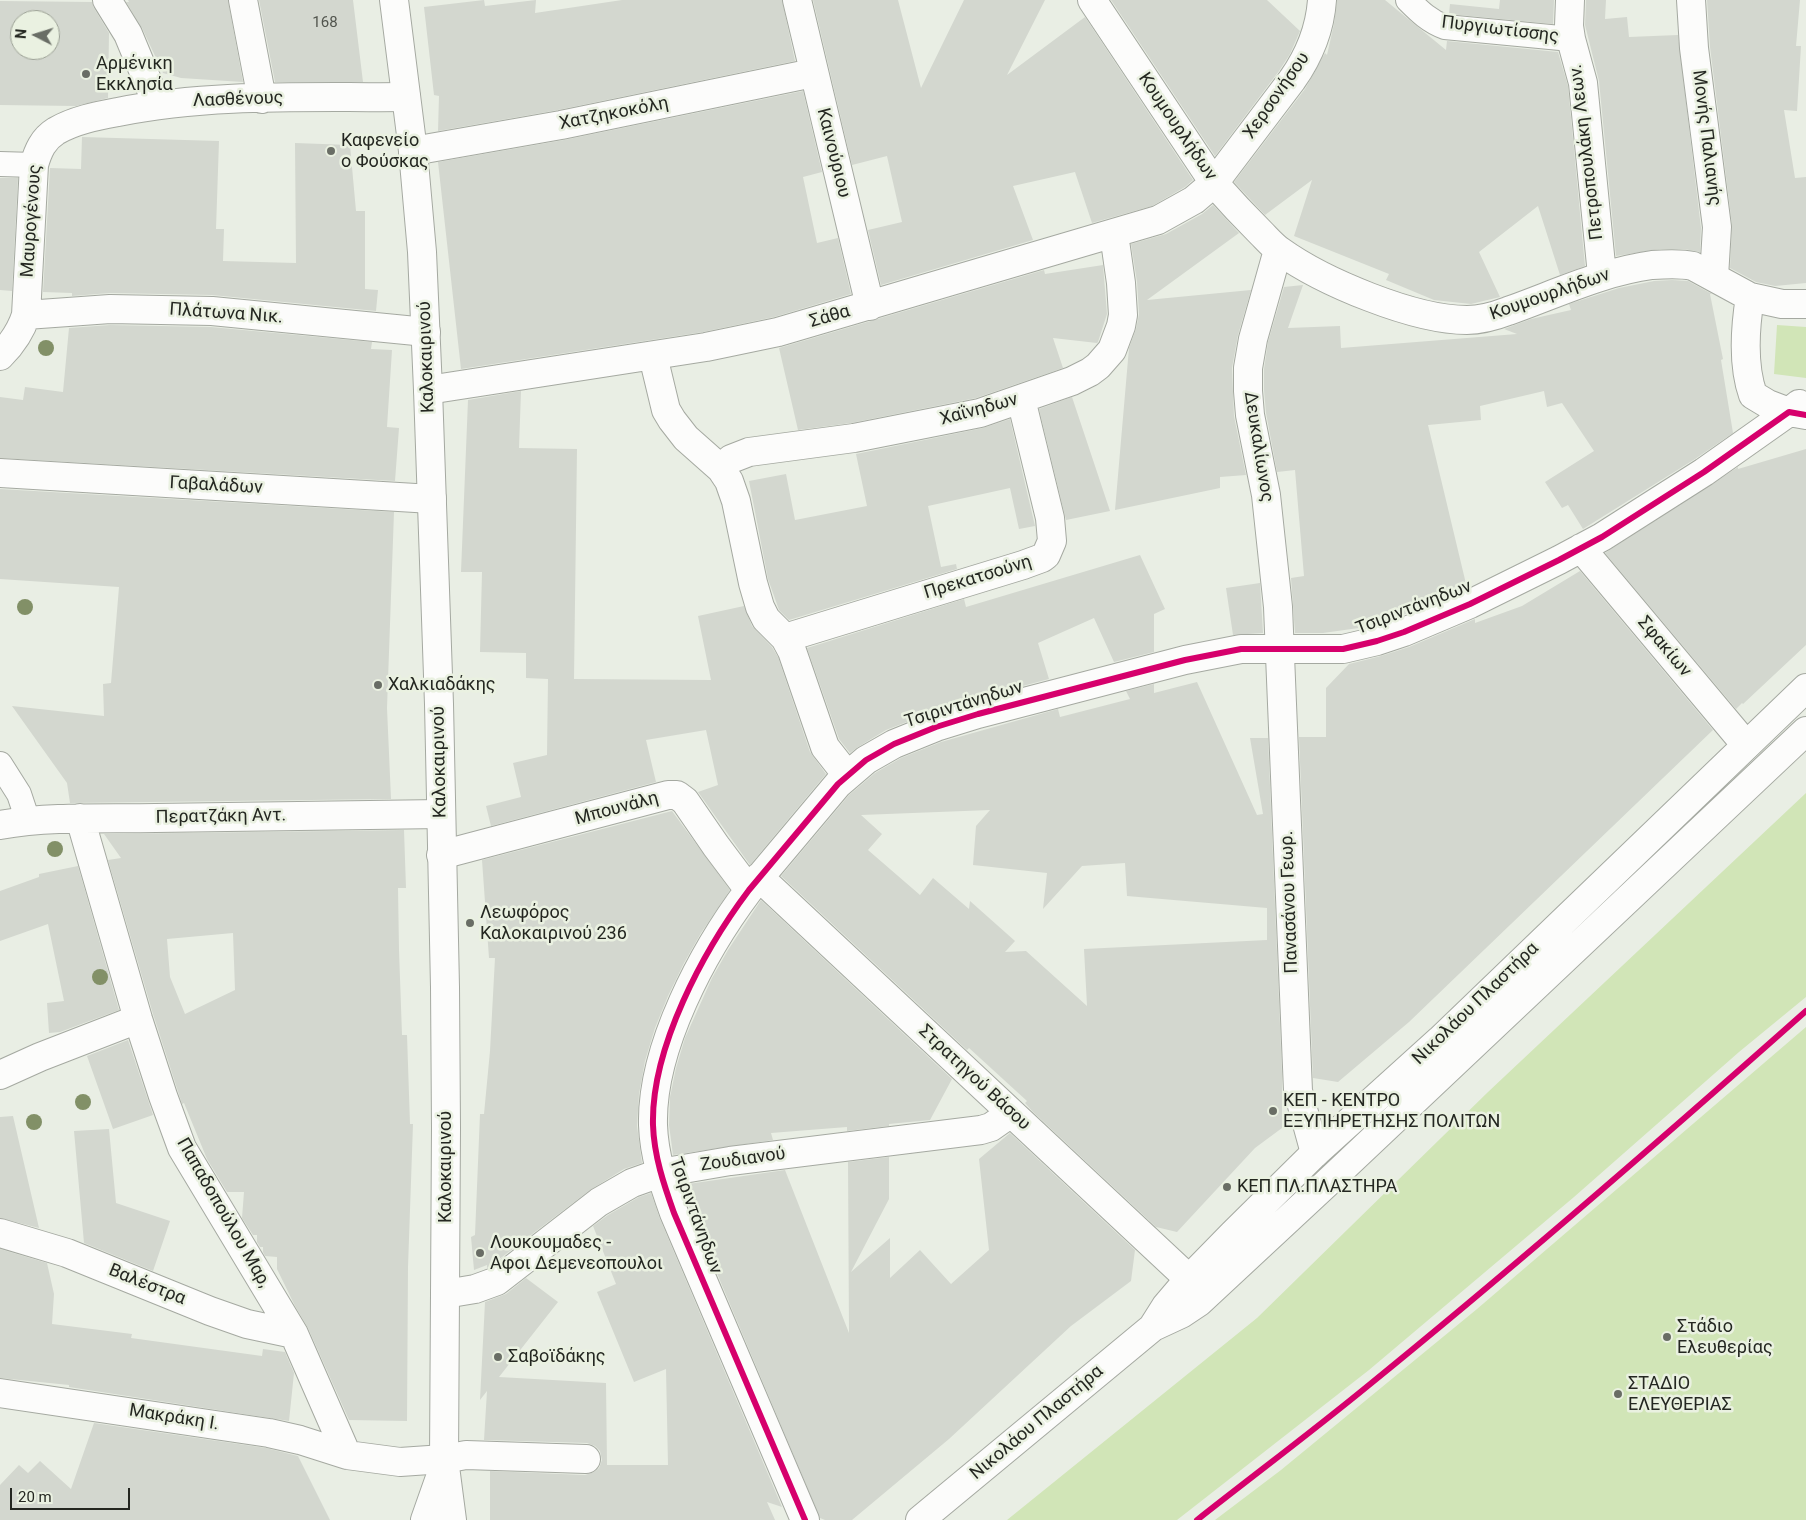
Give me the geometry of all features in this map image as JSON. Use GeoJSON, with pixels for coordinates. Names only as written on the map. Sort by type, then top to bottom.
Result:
{"type":"FeatureCollection","features":[{"type":"Feature","properties":{"kind":"street"},"geometry":{"type":"LineString","coordinates":[[107,0],[128,34],[157,104]]}},
{"type":"Feature","properties":{"kind":"street"},"geometry":{"type":"LineString","coordinates":[[243,0],[262,98]]}},
{"type":"Feature","properties":{"kind":"street","name":"Καλοκαιρινού"},"geometry":{"type":"LineString","coordinates":[[394,0],[413,151],[422,252],[426,332],[442,814],[441,855],[445,1015],[444,1462],[452,1520]]}},
{"type":"Feature","properties":{"kind":"street","name":"Καινούριου"},"geometry":{"type":"LineString","coordinates":[[797,0],[870,306]]}},
{"type":"Feature","properties":{"kind":"street","name":"Κουμουρλήδων"},"geometry":{"type":"LineString","coordinates":[[1092,0],[1214,184],[1278,250],[1320,275],[1390,304],[1422,313],[1466,320],[1485,318],[1506,312],[1602,275],[1625,269],[1669,264],[1693,266],[1750,297],[1782,304],[1806,304]]}},
{"type":"Feature","properties":{"kind":"street","name":"Χερσονήσου"},"geometry":{"type":"LineString","coordinates":[[1214,184],[1300,69],[1312,43],[1322,0]]}},
{"type":"Feature","properties":{"kind":"street","name":"Πετροπουλάκη Λεων."},"geometry":{"type":"LineString","coordinates":[[1570,0],[1571,39],[1582,83],[1602,275]]}},
{"type":"Feature","properties":{"kind":"street","name":"Μονής Παλιανής"},"geometry":{"type":"LineString","coordinates":[[1691,0],[1694,48],[1717,228],[1714,277]]}},
{"type":"Feature","properties":{"kind":"street","name":"Χατζηκοκόλη"},"geometry":{"type":"LineString","coordinates":[[413,151],[562,125],[814,73]]}},
{"type":"Feature","properties":{"kind":"street","name":"Λασθένους"},"geometry":{"type":"LineString","coordinates":[[157,104],[262,98],[406,97]]}},
{"type":"Feature","properties":{"kind":"street","name":"Μαυρογένους"},"geometry":{"type":"LineString","coordinates":[[0,356],[15,338],[26,315],[34,165],[41,145],[48,137],[62,128],[104,115],[157,104]]}},
{"type":"Feature","properties":{"kind":"street","name":"Σάθα"},"geometry":{"type":"LineString","coordinates":[[428,390],[653,356],[778,332],[1158,220],[1194,200],[1214,184]]}},
{"type":"Feature","properties":{"kind":"street","name":"Χαΐνηδων"},"geometry":{"type":"LineString","coordinates":[[721,469],[731,459],[749,452],[864,436],[980,412],[1072,381],[1090,372],[1112,350],[1123,315],[1121,282],[1114,234]]}},
{"type":"Feature","properties":{"kind":"street","name":"Δευκαλίωνος"},"geometry":{"type":"LineString","coordinates":[[1278,250],[1253,339],[1248,368],[1248,391],[1250,415],[1266,495],[1278,607],[1280,648]]}},
{"type":"Feature","properties":{"kind":"street"},"geometry":{"type":"LineString","coordinates":[[1750,297],[1746,348],[1747,373],[1753,395],[1758,399],[1800,408]]}},
{"type":"Feature","properties":{"kind":"street","name":"Πλάτωνα Νικ."},"geometry":{"type":"LineString","coordinates":[[26,315],[110,310],[203,310],[426,332]]}},
{"type":"Feature","properties":{"kind":"street"},"geometry":{"type":"LineString","coordinates":[[653,356],[669,415],[686,438],[721,469],[729,481],[736,501],[753,583],[760,607],[766,619],[785,638],[798,664],[825,747],[847,775]]}},
{"type":"Feature","properties":{"kind":"street","name":"Πρεκατσούνη"},"geometry":{"type":"LineString","coordinates":[[785,638],[1023,565],[1046,555],[1052,541],[1050,518],[1021,399]]}},
{"type":"Feature","properties":{"kind":"street","name":"Τσιριντάνηδων"},"geometry":{"type":"LineString","coordinates":[[805,1520],[688,1248],[660,1173],[653,1126],[654,1094],[661,1060],[677,1015],[696,975],[736,906],[847,775],[878,752],[920,732],[978,714],[1137,671],[1241,648],[1330,650],[1358,646],[1404,632],[1470,604],[1559,560],[1631,520],[1800,408]]}},
{"type":"Feature","properties":{"kind":"street","name":"Γαβαλάδων"},"geometry":{"type":"LineString","coordinates":[[0,473],[432,499]]}},
{"type":"Feature","properties":{"kind":"street","name":"Σφακίων"},"geometry":{"type":"LineString","coordinates":[[1581,548],[1746,746]]}},
{"type":"Feature","properties":{"kind":"street","name":"Πανασάνου Γεωρ."},"geometry":{"type":"LineString","coordinates":[[1280,648],[1297,1071],[1302,1109],[1315,1154]]}},
{"type":"Feature","properties":{"kind":"street","name":"Νικολάου Πλαστήρα"},"geometry":{"type":"LineString","coordinates":[[1153,1327],[1166,1306],[1189,1279],[1315,1154],[1440,1040],[1806,688]]}},
{"type":"Feature","properties":{"kind":"street","name":"Νικολάου Πλαστήρα"},"geometry":{"type":"LineString","coordinates":[[920,1520],[1153,1327],[1181,1314],[1199,1302],[1342,1170],[1806,731]]}},
{"type":"Feature","properties":{"kind":"street","name":"Μπουνάλη"},"geometry":{"type":"LineString","coordinates":[[441,855],[668,795],[676,795],[685,800],[716,846],[754,883]]}},
{"type":"Feature","properties":{"kind":"street","name":"Περατζάκη Αντ."},"geometry":{"type":"LineString","coordinates":[[0,825],[28,820],[80,818],[442,814]]}},
{"type":"Feature","properties":{"kind":"street","name":"Παπαδοπούλου Μαρ,"},"geometry":{"type":"LineString","coordinates":[[80,818],[138,1019],[182,1148],[294,1334],[346,1454]]}},
{"type":"Feature","properties":{"kind":"street","name":"Στρατηγού Βάσου"},"geometry":{"type":"LineString","coordinates":[[754,883],[1011,1113],[1189,1279]]}},
{"type":"Feature","properties":{"kind":"street"},"geometry":{"type":"LineString","coordinates":[[0,1075],[40,1057],[138,1019]]}},
{"type":"Feature","properties":{"kind":"street","name":"Ζουδιανού"},"geometry":{"type":"LineString","coordinates":[[445,1294],[475,1289],[497,1281],[599,1202],[632,1183],[660,1173],[730,1161],[981,1130],[991,1127],[1011,1113]]}},
{"type":"Feature","properties":{"kind":"street","name":"Βαλέστρα"},"geometry":{"type":"LineString","coordinates":[[0,1233],[67,1253],[247,1324],[294,1334]]}},
{"type":"Feature","properties":{"kind":"street","name":"Μακράκη Ι."},"geometry":{"type":"LineString","coordinates":[[0,1394],[269,1433],[346,1454],[400,1462],[444,1462],[466,1455],[586,1459]]}},
{"type":"Feature","properties":{"kind":"street","name":"Καλοκαιρινού"},"geometry":{"type":"LineString","coordinates":[[425,1520],[444,1462]]}},
{"type":"Feature","properties":{"kind":"lane","name":"Πυργιωτίσσης"},"geometry":{"type":"LineString","coordinates":[[1408,0],[1424,16],[1445,27],[1571,39]]}},
{"type":"Feature","properties":{"kind":"lane"},"geometry":{"type":"LineString","coordinates":[[0,164],[34,165]]}},
{"type":"Feature","properties":{"kind":"lane"},"geometry":{"type":"LineString","coordinates":[[0,764],[19,794],[28,820]]}},
{"type":"Feature","properties":{"kind":"green space"},"geometry":{"type":"Polygon","coordinates":[[[1777,325],[1806,327],[1806,378],[1774,374],[1777,325]]]}},
{"type":"Feature","properties":{"kind":"green space"},"geometry":{"type":"Polygon","coordinates":[[[1806,793],[1806,997],[1739,1052],[1574,1197],[1369,1370],[1177,1520],[1007,1520],[1257,1318],[1488,1092],[1806,793]]]}},
{"type":"Feature","properties":{"kind":"green space","name":"Στάδιο Ελευθερίας"},"geometry":{"type":"Polygon","coordinates":[[[1806,1027],[1806,1520],[1215,1520],[1281,1470],[1477,1309],[1806,1027]]]}},
{"type":"Feature","properties":{"kind":"building"},"geometry":{"type":"Polygon","coordinates":[[[128,0],[228,0],[243,82],[181,78],[163,73],[142,28],[126,2],[129,2],[128,0]]]}},
{"type":"Feature","properties":{"kind":"building"},"geometry":{"type":"Polygon","coordinates":[[[259,0],[353,0],[363,82],[275,82],[259,0]]]}},
{"type":"Feature","properties":{"kind":"building"},"geometry":{"type":"Polygon","coordinates":[[[484,0],[485,6],[536,0],[535,13],[622,0],[782,0],[795,61],[558,110],[438,131],[439,96],[434,95],[424,7],[484,0]]]}},
{"type":"Feature","properties":{"kind":"building"},"geometry":{"type":"Polygon","coordinates":[[[813,0],[898,0],[921,88],[964,0],[1045,0],[1007,75],[1085,17],[1193,180],[1185,187],[1152,206],[1092,223],[1075,172],[1013,186],[1033,240],[881,285],[868,230],[902,222],[887,156],[852,165],[813,0]]]}},
{"type":"Feature","properties":{"kind":"building"},"geometry":{"type":"Polygon","coordinates":[[[1111,0],[1267,0],[1300,31],[1290,54],[1279,71],[1215,156],[1111,0]]]}},
{"type":"Feature","properties":{"kind":"building"},"geometry":{"type":"Polygon","coordinates":[[[1337,0],[1385,0],[1446,50],[1447,41],[1558,52],[1568,86],[1585,266],[1560,275],[1538,206],[1479,252],[1500,297],[1471,304],[1434,300],[1386,280],[1389,274],[1294,236],[1312,180],[1265,215],[1234,182],[1305,89],[1325,53],[1327,55],[1337,0]]]}},
{"type":"Feature","properties":{"kind":"building"},"geometry":{"type":"Polygon","coordinates":[[[1500,0],[1554,0],[1553,24],[1449,14],[1450,4],[1499,9],[1500,0]]]}},
{"type":"Feature","properties":{"kind":"building"},"geometry":{"type":"Polygon","coordinates":[[[1586,0],[1606,0],[1605,19],[1627,17],[1629,37],[1678,35],[1701,228],[1700,252],[1684,249],[1661,249],[1616,256],[1599,81],[1585,25],[1586,0]]]}},
{"type":"Feature","properties":{"kind":"building"},"geometry":{"type":"Polygon","coordinates":[[[1707,0],[1800,0],[1796,46],[1801,46],[1797,111],[1784,110],[1795,178],[1806,177],[1806,283],[1775,286],[1756,282],[1730,268],[1732,225],[1710,47],[1707,0]]]}},
{"type":"Feature","properties":{"kind":"building"},"geometry":{"type":"Polygon","coordinates":[[[0,1],[92,2],[109,33],[108,98],[76,106],[0,105],[0,1]]]}},
{"type":"Feature","properties":{"kind":"building"},"geometry":{"type":"Polygon","coordinates":[[[803,91],[822,172],[803,177],[817,243],[838,238],[851,294],[774,317],[703,332],[461,369],[438,162],[564,140],[803,91]]]}},
{"type":"Feature","properties":{"kind":"building"},"geometry":{"type":"Polygon","coordinates":[[[82,137],[219,141],[216,229],[224,229],[223,261],[296,263],[295,143],[350,145],[356,211],[365,211],[365,289],[378,290],[376,311],[212,295],[110,293],[72,296],[72,293],[43,292],[50,168],[81,169],[82,137]]]}},
{"type":"Feature","properties":{"kind":"building"},"geometry":{"type":"Polygon","coordinates":[[[0,178],[18,178],[12,291],[0,290],[0,178]]]}},
{"type":"Feature","properties":{"kind":"building"},"geometry":{"type":"Polygon","coordinates":[[[1213,205],[1239,233],[1147,300],[1251,290],[1238,335],[1232,368],[1234,416],[1246,475],[1220,477],[1220,488],[1115,510],[1129,348],[1139,314],[1137,282],[1131,244],[1166,234],[1202,214],[1213,205]]]}},
{"type":"Feature","properties":{"kind":"building"},"geometry":{"type":"Polygon","coordinates":[[[1103,265],[1107,314],[1098,342],[1053,338],[1063,368],[976,398],[851,423],[798,430],[779,348],[1044,270],[1045,274],[1103,265]]]}},
{"type":"Feature","properties":{"kind":"building"},"geometry":{"type":"Polygon","coordinates":[[[1654,281],[1688,281],[1712,294],[1710,294],[1723,359],[1721,360],[1733,433],[1583,529],[1568,505],[1562,508],[1545,482],[1594,451],[1562,403],[1547,407],[1544,391],[1480,406],[1481,420],[1428,425],[1467,588],[1373,626],[1323,633],[1295,633],[1291,578],[1304,576],[1295,470],[1277,472],[1266,413],[1264,390],[1264,369],[1268,342],[1284,287],[1303,285],[1288,328],[1340,326],[1341,348],[1517,334],[1504,329],[1531,319],[1571,310],[1569,304],[1619,288],[1654,281]]]}},
{"type":"Feature","properties":{"kind":"building"},"geometry":{"type":"Polygon","coordinates":[[[110,325],[211,327],[372,342],[371,349],[392,350],[387,427],[399,428],[395,481],[0,458],[0,397],[23,400],[25,387],[63,392],[69,328],[110,325]]]}},
{"type":"Feature","properties":{"kind":"building"},"geometry":{"type":"Polygon","coordinates":[[[521,391],[519,448],[577,449],[574,679],[711,680],[698,616],[744,606],[752,626],[772,647],[778,657],[810,752],[826,774],[750,865],[698,792],[718,785],[706,730],[646,740],[656,782],[491,826],[486,806],[521,797],[513,763],[547,755],[548,679],[526,678],[526,653],[480,652],[482,572],[461,572],[468,400],[521,391]]]}},
{"type":"Feature","properties":{"kind":"building"},"geometry":{"type":"Polygon","coordinates":[[[1072,397],[1110,511],[1066,520],[1039,409],[1072,397]]]}},
{"type":"Feature","properties":{"kind":"building"},"geometry":{"type":"Polygon","coordinates":[[[1010,419],[1035,526],[1019,529],[1010,488],[928,506],[941,567],[956,564],[957,569],[789,620],[779,610],[768,579],[749,481],[786,474],[795,520],[867,506],[856,454],[983,428],[1010,419]]]}},
{"type":"Feature","properties":{"kind":"building"},"geometry":{"type":"Polygon","coordinates":[[[1806,449],[1806,645],[1736,709],[1605,553],[1738,467],[1738,469],[1806,449]]]}},
{"type":"Feature","properties":{"kind":"building"},"geometry":{"type":"Polygon","coordinates":[[[0,489],[394,512],[387,708],[391,799],[70,803],[67,783],[12,706],[104,716],[103,684],[111,683],[119,587],[0,579],[0,489]]]}},
{"type":"Feature","properties":{"kind":"building"},"geometry":{"type":"Polygon","coordinates":[[[1140,555],[1165,609],[1154,614],[1154,652],[1114,662],[1094,618],[1038,643],[1049,679],[930,713],[886,730],[850,753],[839,739],[807,648],[964,599],[966,607],[1140,555]]]}},
{"type":"Feature","properties":{"kind":"building"},"geometry":{"type":"Polygon","coordinates":[[[1580,571],[1713,730],[1409,1022],[1338,1082],[1313,1078],[1299,737],[1326,737],[1326,688],[1349,664],[1409,647],[1475,619],[1475,623],[1522,606],[1580,571]]]}},
{"type":"Feature","properties":{"kind":"building"},"geometry":{"type":"Polygon","coordinates":[[[1260,583],[1263,633],[1233,635],[1226,588],[1260,583]]]}},
{"type":"Feature","properties":{"kind":"building"},"geometry":{"type":"Polygon","coordinates":[[[1197,682],[1257,815],[1263,814],[1250,738],[1268,738],[1282,1073],[1282,1128],[1255,1148],[1177,1232],[1156,1227],[1033,1112],[1025,1103],[1027,1101],[969,1048],[967,1050],[781,876],[849,795],[875,773],[901,758],[941,742],[1058,709],[1060,717],[1130,699],[1126,691],[1154,684],[1154,693],[1197,682]],[[990,810],[861,815],[882,834],[868,850],[920,895],[933,878],[969,909],[970,901],[1015,941],[1005,952],[1026,951],[1087,1006],[1084,949],[1267,940],[1267,908],[1127,896],[1125,863],[1082,866],[1043,909],[1047,873],[973,865],[976,826],[990,810]]]}},
{"type":"Feature","properties":{"kind":"building"},"geometry":{"type":"Polygon","coordinates":[[[672,811],[730,890],[701,933],[684,963],[655,1028],[645,1061],[639,1094],[637,1126],[642,1163],[624,1169],[590,1190],[489,1267],[487,1268],[487,1265],[474,1270],[471,1237],[475,1235],[480,1114],[484,1114],[490,1051],[495,958],[489,958],[482,860],[672,811]]]}},
{"type":"Feature","properties":{"kind":"building"},"geometry":{"type":"Polygon","coordinates":[[[404,830],[406,888],[398,888],[399,950],[402,1035],[407,1035],[410,1124],[413,1124],[408,1267],[407,1421],[349,1420],[308,1328],[277,1269],[277,1257],[265,1256],[263,1247],[260,1247],[257,1242],[257,1235],[253,1235],[242,1218],[244,1192],[227,1192],[207,1159],[184,1103],[182,1104],[153,1014],[108,860],[121,858],[104,834],[404,830]],[[233,933],[167,939],[170,977],[185,1014],[235,990],[233,933]]]}},
{"type":"Feature","properties":{"kind":"building"},"geometry":{"type":"Polygon","coordinates":[[[78,866],[119,1010],[60,1032],[49,1033],[47,1003],[64,1001],[48,924],[0,941],[0,891],[39,877],[39,874],[78,866]]]}},
{"type":"Feature","properties":{"kind":"building"},"geometry":{"type":"Polygon","coordinates":[[[761,900],[952,1079],[930,1120],[847,1131],[847,1127],[771,1133],[773,1140],[673,1155],[669,1125],[670,1097],[685,1038],[712,978],[761,900]]]}},
{"type":"Feature","properties":{"kind":"building"},"geometry":{"type":"Polygon","coordinates":[[[128,1040],[153,1115],[113,1129],[87,1056],[128,1040]]]}},
{"type":"Feature","properties":{"kind":"building"},"geometry":{"type":"Polygon","coordinates":[[[13,1116],[39,1228],[0,1218],[0,1117],[13,1116]]]}},
{"type":"Feature","properties":{"kind":"building"},"geometry":{"type":"Polygon","coordinates":[[[109,1129],[116,1203],[170,1221],[153,1271],[84,1243],[74,1131],[109,1129]]]}},
{"type":"Feature","properties":{"kind":"building"},"geometry":{"type":"Polygon","coordinates":[[[1010,1133],[1135,1250],[1131,1281],[1071,1326],[949,1439],[852,1520],[825,1520],[820,1518],[681,1185],[785,1170],[849,1333],[848,1162],[889,1157],[889,1199],[851,1272],[890,1238],[890,1278],[920,1250],[951,1284],[989,1250],[979,1159],[1010,1133]]]}},
{"type":"Feature","properties":{"kind":"building"},"geometry":{"type":"Polygon","coordinates":[[[651,1193],[660,1219],[782,1507],[767,1502],[775,1520],[490,1520],[490,1471],[585,1475],[599,1468],[602,1460],[600,1451],[595,1446],[587,1443],[484,1440],[487,1391],[480,1400],[485,1302],[506,1294],[526,1278],[558,1302],[499,1377],[606,1383],[607,1465],[668,1465],[666,1369],[634,1382],[597,1292],[616,1284],[593,1226],[639,1197],[651,1193]]]}},
{"type":"Feature","properties":{"kind":"building"},"geometry":{"type":"Polygon","coordinates":[[[0,1249],[47,1263],[54,1294],[52,1324],[132,1334],[131,1338],[262,1356],[263,1349],[285,1352],[294,1373],[289,1421],[69,1387],[69,1385],[0,1378],[0,1249]]]}},
{"type":"Feature","properties":{"kind":"building"},"geometry":{"type":"Polygon","coordinates":[[[94,1423],[266,1448],[298,1456],[330,1520],[0,1520],[0,1485],[19,1465],[28,1473],[40,1461],[71,1489],[94,1423]]]}},
{"type":"Feature","properties":{"kind":"cycle path"},"geometry":{"type":"LineString","coordinates":[[805,1520],[674,1213],[657,1159],[653,1125],[655,1095],[670,1033],[698,971],[714,942],[749,890],[838,784],[866,760],[894,744],[936,727],[978,714],[1185,660],[1241,649],[1343,649],[1404,632],[1470,604],[1602,537],[1704,472],[1789,412],[1806,415]]}},
{"type":"Feature","properties":{"kind":"cycle path"},"geometry":{"type":"LineString","coordinates":[[1197,1520],[1348,1402],[1480,1293],[1806,1011]]}},
{"type":"Feature","properties":{"kind":"place","name":"Αρμένικη Εκκλησία"},"geometry":{"type":"Point","coordinates":[86,74]}},
{"type":"Feature","properties":{"kind":"place","name":"Καφενείο ο Φούσκας"},"geometry":{"type":"Point","coordinates":[331,151]}},
{"type":"Feature","properties":{"kind":"place","name":"Χαλκιαδάκης"},"geometry":{"type":"Point","coordinates":[378,685]}},
{"type":"Feature","properties":{"kind":"place","name":"Λεωφόρος Καλοκαιρινού 236"},"geometry":{"type":"Point","coordinates":[470,923]}},
{"type":"Feature","properties":{"kind":"place","name":"ΚΕΠ - ΚΕΝΤΡΟ ΕΞΥΠΗΡΕΤΗΣΗΣ ΠΟΛΙΤΩΝ"},"geometry":{"type":"Point","coordinates":[1273,1111]}},
{"type":"Feature","properties":{"kind":"place","name":"ΚΕΠ ΠΛ.ΠΛΑΣΤΗΡΑ"},"geometry":{"type":"Point","coordinates":[1227,1187]}},
{"type":"Feature","properties":{"kind":"place","name":"Λουκουμαδες - Αφοι Δεμενεοπουλοι"},"geometry":{"type":"Point","coordinates":[480,1253]}},
{"type":"Feature","properties":{"kind":"place","name":"Στάδιο Ελευθερίας"},"geometry":{"type":"Point","coordinates":[1667,1337]}},
{"type":"Feature","properties":{"kind":"place","name":"Σαβοϊδάκης"},"geometry":{"type":"Point","coordinates":[498,1357]}},
{"type":"Feature","properties":{"kind":"place","name":"ΣΤΑΔΙΟ ΕΛΕΥΘΕΡΙΑΣ"},"geometry":{"type":"Point","coordinates":[1618,1394]}}]}
